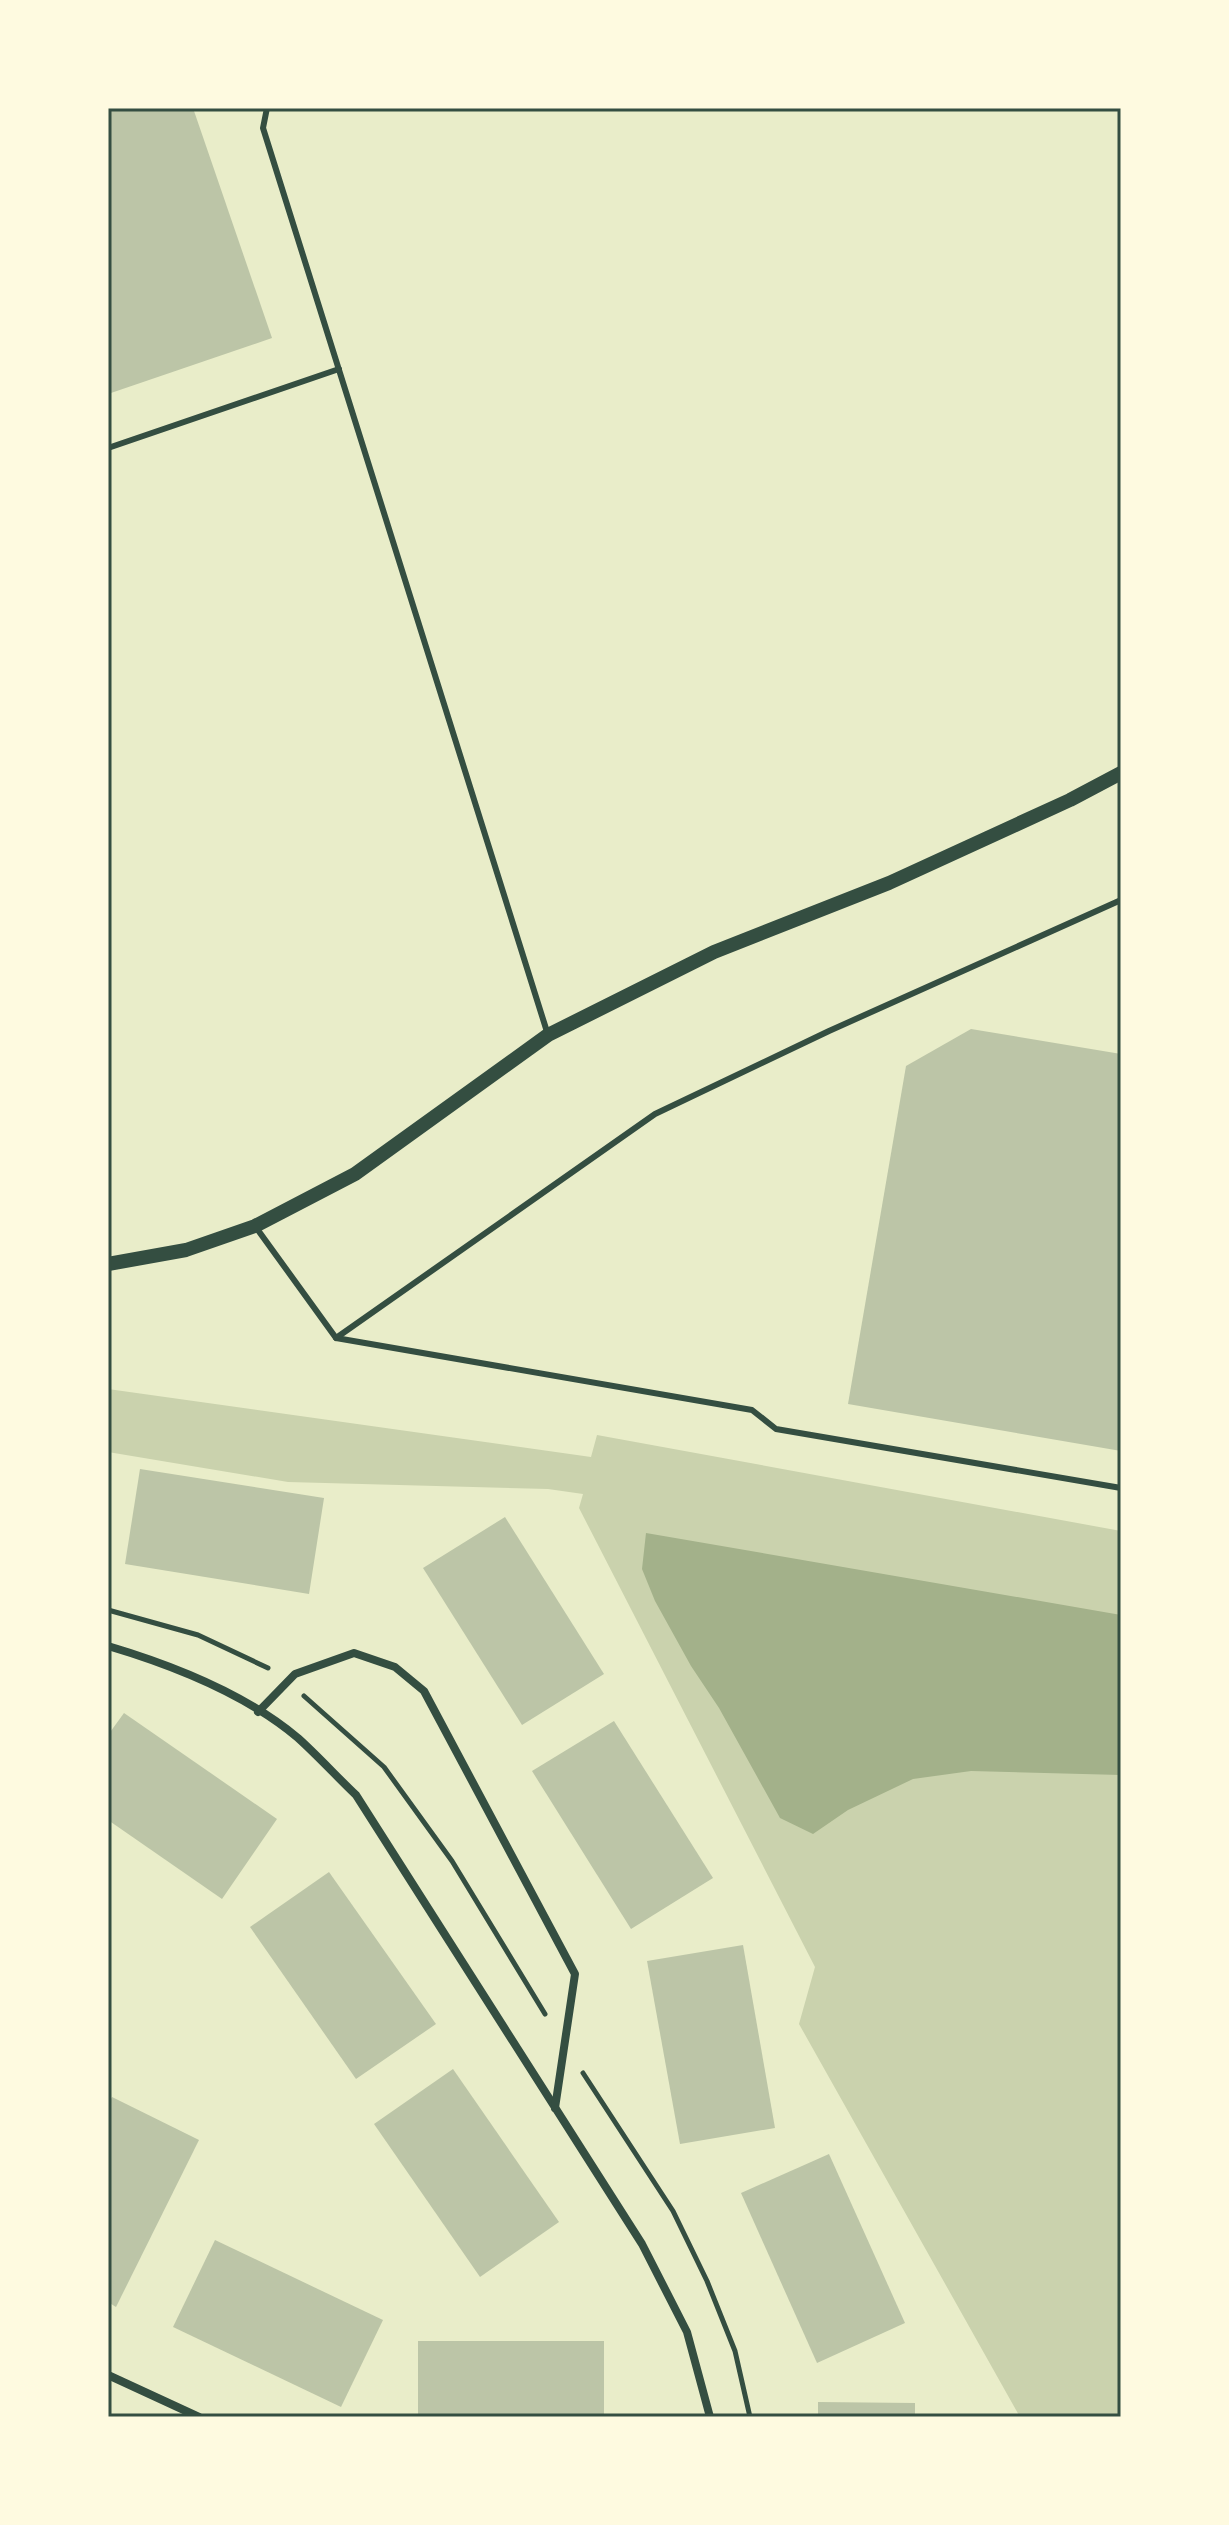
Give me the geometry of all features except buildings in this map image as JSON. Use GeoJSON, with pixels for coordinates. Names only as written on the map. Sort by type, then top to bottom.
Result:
{"type":"FeatureCollection","features":[{"type":"Feature","properties":{"kind":"street"},"geometry":{"type":"LineString","coordinates":[[108,1264],[186,1250],[255,1226],[355,1174],[548,1035],[714,952],[889,883],[1070,800],[1121,773]]}},
{"type":"Feature","properties":{"kind":"street"},"geometry":{"type":"LineString","coordinates":[[108,1646],[143,1656],[230,1693],[297,1737],[356,1795],[642,2244],[687,2332],[710,2417]]}},
{"type":"Feature","properties":{"kind":"street"},"geometry":{"type":"LineString","coordinates":[[258,1712],[295,1674],[354,1653],[395,1667],[424,1691],[575,1974],[555,2108]]}},
{"type":"Feature","properties":{"kind":"street"},"geometry":{"type":"LineString","coordinates":[[108,2375],[199,2417]]}},
{"type":"Feature","properties":{"kind":"lane"},"geometry":{"type":"LineString","coordinates":[[267,108],[263,128],[548,1035]]}},
{"type":"Feature","properties":{"kind":"lane"},"geometry":{"type":"LineString","coordinates":[[108,448],[339,369]]}},
{"type":"Feature","properties":{"kind":"lane"},"geometry":{"type":"LineString","coordinates":[[336,1338],[655,1114],[829,1031],[1121,900]]}},
{"type":"Feature","properties":{"kind":"lane"},"geometry":{"type":"LineString","coordinates":[[255,1226],[336,1338],[752,1410],[776,1429],[1121,1488]]}},
{"type":"Feature","properties":{"kind":"shaded area"},"geometry":{"type":"Polygon","coordinates":[[[108,1389],[591,1457],[597,1435],[1121,1531],[1121,2417],[1020,2417],[799,2024],[815,1967],[579,1508],[583,1494],[548,1489],[288,1482],[108,1452],[108,1389]]]}},
{"type":"Feature","properties":{"kind":"shaded area"},"geometry":{"type":"Polygon","coordinates":[[[646,1533],[1121,1615],[1121,1775],[971,1771],[913,1779],[848,1810],[813,1834],[780,1818],[655,1601],[642,1569],[646,1533]]]}}]}
